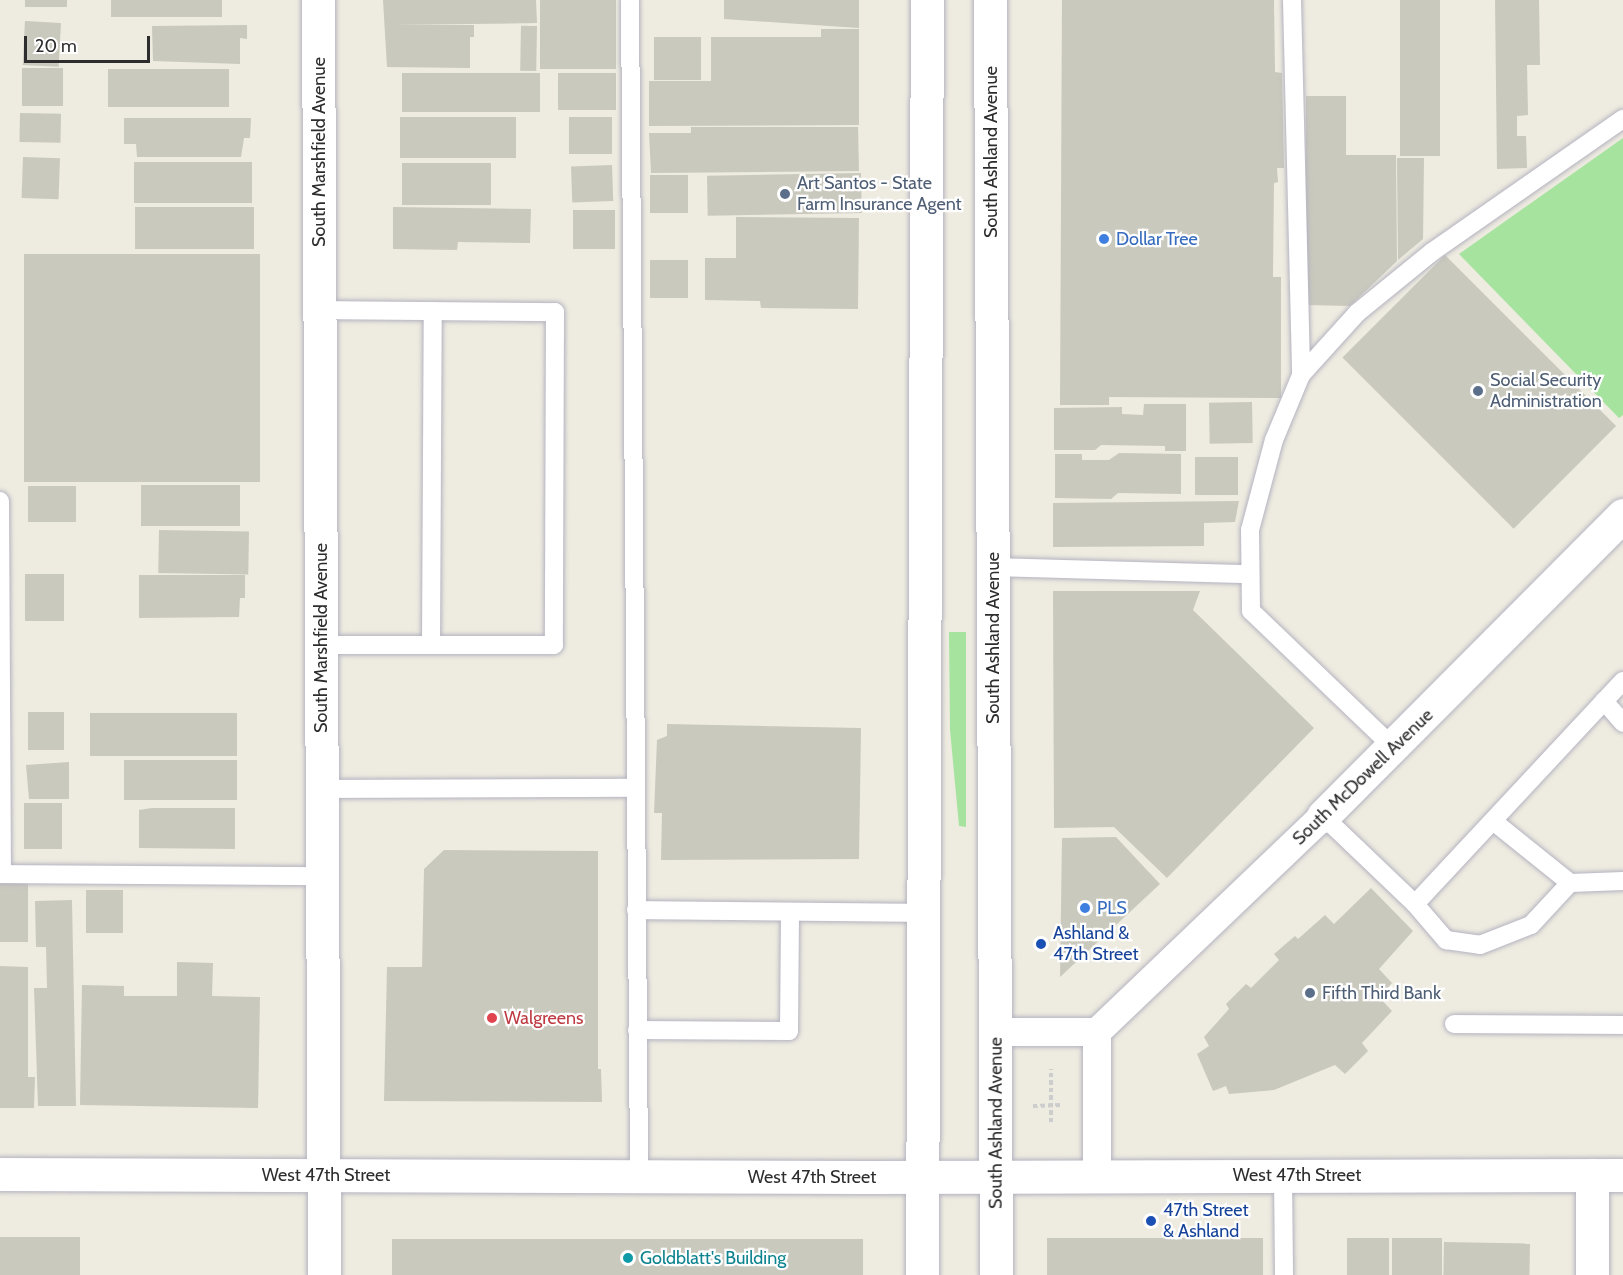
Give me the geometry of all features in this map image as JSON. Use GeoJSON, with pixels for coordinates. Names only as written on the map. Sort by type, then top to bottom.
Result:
{"type":"FeatureCollection","features":[{"type":"Feature","properties":{"kind":"main road","name":"South Marshfield Avenue"},"geometry":{"type":"LineString","coordinates":[[318,0],[324,1275]]}},
{"type":"Feature","properties":{"kind":"main road"},"geometry":{"type":"LineString","coordinates":[[922,1275],[927,0]]}},
{"type":"Feature","properties":{"kind":"main road","name":"South Ashland Avenue"},"geometry":{"type":"LineString","coordinates":[[990,0],[996,1275]]}},
{"type":"Feature","properties":{"kind":"main road","name":"South McDowell Avenue"},"geometry":{"type":"LineString","coordinates":[[1323,816],[1394,748],[1623,515]]}},
{"type":"Feature","properties":{"kind":"main road","name":"West 47th Street"},"geometry":{"type":"LineString","coordinates":[[0,1174],[921,1177],[1608,1175]]}},
{"type":"Feature","properties":{"kind":"main road"},"geometry":{"type":"LineString","coordinates":[[1592,1275],[1608,1175]]}},
{"type":"Feature","properties":{"kind":"street","name":"South McDowell Avenue"},"geometry":{"type":"LineString","coordinates":[[1097,1032],[1323,816]]}},
{"type":"Feature","properties":{"kind":"street"},"geometry":{"type":"LineString","coordinates":[[995,1032],[1097,1032],[1097,1176]]}},
{"type":"Feature","properties":{"kind":"lane"},"geometry":{"type":"LineString","coordinates":[[630,0],[639,1176]]}},
{"type":"Feature","properties":{"kind":"lane"},"geometry":{"type":"LineString","coordinates":[[1292,0],[1301,375]]}},
{"type":"Feature","properties":{"kind":"lane"},"geometry":{"type":"LineString","coordinates":[[1394,748],[1251,611],[1250,530],[1274,440],[1301,375],[1357,313],[1432,252],[1623,119]]}},
{"type":"Feature","properties":{"kind":"lane"},"geometry":{"type":"LineString","coordinates":[[320,310],[555,312],[554,645],[321,645]]}},
{"type":"Feature","properties":{"kind":"lane"},"geometry":{"type":"LineString","coordinates":[[431,645],[434,311]]}},
{"type":"Feature","properties":{"kind":"lane"},"geometry":{"type":"LineString","coordinates":[[0,501],[1,874],[322,876]]}},
{"type":"Feature","properties":{"kind":"lane"},"geometry":{"type":"LineString","coordinates":[[993,567],[1250,574]]}},
{"type":"Feature","properties":{"kind":"lane"},"geometry":{"type":"LineString","coordinates":[[1415,904],[1623,681]]}},
{"type":"Feature","properties":{"kind":"lane"},"geometry":{"type":"LineString","coordinates":[[1604,701],[1623,723]]}},
{"type":"Feature","properties":{"kind":"lane"},"geometry":{"type":"LineString","coordinates":[[322,789],[636,788]]}},
{"type":"Feature","properties":{"kind":"lane"},"geometry":{"type":"LineString","coordinates":[[1323,816],[1415,904],[1446,940],[1480,945],[1531,924],[1570,883]]}},
{"type":"Feature","properties":{"kind":"lane"},"geometry":{"type":"LineString","coordinates":[[1493,821],[1570,883],[1623,881]]}},
{"type":"Feature","properties":{"kind":"lane"},"geometry":{"type":"LineString","coordinates":[[636,910],[924,913]]}},
{"type":"Feature","properties":{"kind":"lane"},"geometry":{"type":"LineString","coordinates":[[638,1030],[789,1031],[790,912]]}},
{"type":"Feature","properties":{"kind":"lane"},"geometry":{"type":"LineString","coordinates":[[1454,1024],[1623,1025]]}},
{"type":"Feature","properties":{"kind":"lane"},"geometry":{"type":"LineString","coordinates":[[1283,1176],[1284,1275]]}},
{"type":"Feature","properties":{"kind":"path"},"geometry":{"type":"LineString","coordinates":[[1051,1064],[1051,1122]]}},
{"type":"Feature","properties":{"kind":"path"},"geometry":{"type":"LineString","coordinates":[[1032,1106],[1070,1105]]}},
{"type":"Feature","properties":{"kind":"green space"},"geometry":{"type":"Polygon","coordinates":[[[1623,138],[1623,415],[1619,418],[1459,254],[1623,138]]]}},
{"type":"Feature","properties":{"kind":"green space"},"geometry":{"type":"Polygon","coordinates":[[[949,632],[966,632],[966,827],[959,826],[950,730],[949,632]]]}},
{"type":"Feature","properties":{"kind":"building"},"geometry":{"type":"Polygon","coordinates":[[[25,0],[67,0],[67,7],[25,7],[25,0]]]}},
{"type":"Feature","properties":{"kind":"building"},"geometry":{"type":"Polygon","coordinates":[[[111,0],[222,0],[222,17],[111,17],[111,0]]]}},
{"type":"Feature","properties":{"kind":"building"},"geometry":{"type":"Polygon","coordinates":[[[383,0],[536,0],[537,23],[393,25],[474,25],[474,37],[470,37],[470,68],[387,67],[383,0]]]}},
{"type":"Feature","properties":{"kind":"building"},"geometry":{"type":"Polygon","coordinates":[[[540,0],[616,0],[616,69],[540,69],[540,0]]]}},
{"type":"Feature","properties":{"kind":"building"},"geometry":{"type":"Polygon","coordinates":[[[724,0],[859,0],[859,28],[724,19],[724,0]]]}},
{"type":"Feature","properties":{"kind":"building"},"geometry":{"type":"Polygon","coordinates":[[[1062,0],[1274,0],[1275,72],[1282,73],[1284,168],[1277,168],[1278,182],[1274,183],[1273,277],[1281,277],[1281,398],[1109,397],[1109,405],[1060,405],[1062,0]]]}},
{"type":"Feature","properties":{"kind":"building"},"geometry":{"type":"Polygon","coordinates":[[[1400,0],[1440,0],[1440,156],[1400,156],[1400,0]]]}},
{"type":"Feature","properties":{"kind":"building"},"geometry":{"type":"Polygon","coordinates":[[[1495,0],[1539,0],[1540,65],[1527,65],[1528,115],[1517,116],[1517,136],[1526,136],[1527,168],[1497,169],[1495,0]]]}},
{"type":"Feature","properties":{"kind":"building"},"geometry":{"type":"Polygon","coordinates":[[[25,21],[61,23],[59,67],[23,65],[25,21]]]}},
{"type":"Feature","properties":{"kind":"building"},"geometry":{"type":"Polygon","coordinates":[[[247,25],[247,39],[240,38],[240,64],[153,61],[152,26],[247,25]]]}},
{"type":"Feature","properties":{"kind":"building"},"geometry":{"type":"Polygon","coordinates":[[[521,26],[537,26],[536,71],[520,71],[521,26]]]}},
{"type":"Feature","properties":{"kind":"building"},"geometry":{"type":"Polygon","coordinates":[[[821,29],[859,29],[859,125],[649,126],[649,81],[711,81],[711,37],[821,37],[821,29]]]}},
{"type":"Feature","properties":{"kind":"building"},"geometry":{"type":"Polygon","coordinates":[[[654,37],[701,37],[701,80],[654,80],[654,37]]]}},
{"type":"Feature","properties":{"kind":"building"},"geometry":{"type":"Polygon","coordinates":[[[22,68],[63,68],[63,106],[22,106],[22,68]]]}},
{"type":"Feature","properties":{"kind":"building"},"geometry":{"type":"Polygon","coordinates":[[[108,69],[229,69],[229,107],[108,107],[108,69]]]}},
{"type":"Feature","properties":{"kind":"building"},"geometry":{"type":"Polygon","coordinates":[[[402,73],[540,73],[540,112],[402,112],[402,73]]]}},
{"type":"Feature","properties":{"kind":"building"},"geometry":{"type":"Polygon","coordinates":[[[558,73],[616,73],[616,110],[558,110],[558,73]]]}},
{"type":"Feature","properties":{"kind":"building"},"geometry":{"type":"Polygon","coordinates":[[[1306,96],[1346,96],[1346,155],[1396,155],[1397,261],[1350,306],[1305,305],[1306,96]]]}},
{"type":"Feature","properties":{"kind":"building"},"geometry":{"type":"Polygon","coordinates":[[[20,113],[61,114],[60,143],[19,142],[20,113]]]}},
{"type":"Feature","properties":{"kind":"building"},"geometry":{"type":"Polygon","coordinates":[[[400,117],[516,117],[516,158],[400,158],[400,117]]]}},
{"type":"Feature","properties":{"kind":"building"},"geometry":{"type":"Polygon","coordinates":[[[569,117],[612,117],[612,154],[569,154],[569,117]]]}},
{"type":"Feature","properties":{"kind":"building"},"geometry":{"type":"Polygon","coordinates":[[[124,118],[251,118],[250,138],[244,138],[241,157],[137,157],[136,144],[124,144],[124,118]]]}},
{"type":"Feature","properties":{"kind":"building"},"geometry":{"type":"Polygon","coordinates":[[[691,127],[858,127],[859,171],[651,173],[649,133],[691,133],[691,127]]]}},
{"type":"Feature","properties":{"kind":"building"},"geometry":{"type":"Polygon","coordinates":[[[23,157],[60,158],[59,199],[22,198],[23,157]]]}},
{"type":"Feature","properties":{"kind":"building"},"geometry":{"type":"Polygon","coordinates":[[[1397,158],[1424,158],[1423,239],[1398,260],[1397,158]]]}},
{"type":"Feature","properties":{"kind":"building"},"geometry":{"type":"Polygon","coordinates":[[[134,162],[252,162],[252,203],[134,203],[134,162]]]}},
{"type":"Feature","properties":{"kind":"building"},"geometry":{"type":"Polygon","coordinates":[[[402,163],[491,163],[491,205],[402,205],[402,163]]]}},
{"type":"Feature","properties":{"kind":"building"},"geometry":{"type":"Polygon","coordinates":[[[612,165],[613,201],[572,202],[571,166],[612,165]]]}},
{"type":"Feature","properties":{"kind":"building","name":"Art Santos - State Farm Insurance Agent"},"geometry":{"type":"Polygon","coordinates":[[[861,173],[862,213],[708,216],[707,176],[861,173]]]}},
{"type":"Feature","properties":{"kind":"building"},"geometry":{"type":"Polygon","coordinates":[[[650,175],[688,175],[688,213],[650,213],[650,175]]]}},
{"type":"Feature","properties":{"kind":"building"},"geometry":{"type":"Polygon","coordinates":[[[135,207],[254,207],[254,249],[135,249],[135,207]]]}},
{"type":"Feature","properties":{"kind":"building"},"geometry":{"type":"Polygon","coordinates":[[[393,207],[531,209],[530,243],[458,242],[457,250],[393,249],[393,207]]]}},
{"type":"Feature","properties":{"kind":"building"},"geometry":{"type":"Polygon","coordinates":[[[573,210],[615,210],[615,249],[573,249],[573,210]]]}},
{"type":"Feature","properties":{"kind":"building"},"geometry":{"type":"Polygon","coordinates":[[[736,217],[859,218],[858,309],[761,308],[760,301],[705,300],[705,258],[736,258],[736,217]]]}},
{"type":"Feature","properties":{"kind":"building"},"geometry":{"type":"Polygon","coordinates":[[[24,254],[260,254],[260,482],[24,482],[24,254]]]}},
{"type":"Feature","properties":{"kind":"building","name":"Social Security Administration"},"geometry":{"type":"Polygon","coordinates":[[[1445,255],[1616,426],[1514,529],[1342,358],[1445,255]]]}},
{"type":"Feature","properties":{"kind":"building"},"geometry":{"type":"Polygon","coordinates":[[[650,260],[688,260],[688,298],[650,298],[650,260]]]}},
{"type":"Feature","properties":{"kind":"building"},"geometry":{"type":"Polygon","coordinates":[[[1252,402],[1253,443],[1210,444],[1209,403],[1252,402]]]}},
{"type":"Feature","properties":{"kind":"building"},"geometry":{"type":"Polygon","coordinates":[[[1144,404],[1186,404],[1186,451],[1165,451],[1165,446],[1101,445],[1095,450],[1054,450],[1054,408],[1122,407],[1122,414],[1143,415],[1144,404]]]}},
{"type":"Feature","properties":{"kind":"building"},"geometry":{"type":"Polygon","coordinates":[[[1119,453],[1181,454],[1181,494],[1118,493],[1111,499],[1055,498],[1055,454],[1082,454],[1082,460],[1109,460],[1119,453]]]}},
{"type":"Feature","properties":{"kind":"building"},"geometry":{"type":"Polygon","coordinates":[[[1195,457],[1238,457],[1238,495],[1195,495],[1195,457]]]}},
{"type":"Feature","properties":{"kind":"building"},"geometry":{"type":"Polygon","coordinates":[[[141,485],[240,485],[240,526],[141,526],[141,485]]]}},
{"type":"Feature","properties":{"kind":"building"},"geometry":{"type":"Polygon","coordinates":[[[28,486],[76,486],[76,522],[28,522],[28,486]]]}},
{"type":"Feature","properties":{"kind":"building"},"geometry":{"type":"Polygon","coordinates":[[[1239,501],[1235,522],[1204,523],[1204,546],[1053,547],[1053,503],[1239,501]]]}},
{"type":"Feature","properties":{"kind":"building"},"geometry":{"type":"Polygon","coordinates":[[[159,530],[249,532],[248,575],[158,573],[159,530]]]}},
{"type":"Feature","properties":{"kind":"building"},"geometry":{"type":"Polygon","coordinates":[[[25,574],[64,574],[64,621],[25,621],[25,574]]]}},
{"type":"Feature","properties":{"kind":"building"},"geometry":{"type":"Polygon","coordinates":[[[139,575],[245,575],[245,598],[240,598],[239,617],[139,618],[139,575]]]}},
{"type":"Feature","properties":{"kind":"building"},"geometry":{"type":"Polygon","coordinates":[[[1053,591],[1200,591],[1193,610],[1314,728],[1167,878],[1114,827],[1054,828],[1053,591]]]}},
{"type":"Feature","properties":{"kind":"building"},"geometry":{"type":"Polygon","coordinates":[[[28,712],[64,712],[64,750],[28,750],[28,712]]]}},
{"type":"Feature","properties":{"kind":"building"},"geometry":{"type":"Polygon","coordinates":[[[90,713],[237,713],[237,756],[90,756],[90,713]]]}},
{"type":"Feature","properties":{"kind":"building"},"geometry":{"type":"Polygon","coordinates":[[[667,724],[861,728],[859,859],[661,860],[662,813],[654,813],[657,740],[667,736],[667,724]]]}},
{"type":"Feature","properties":{"kind":"building"},"geometry":{"type":"Polygon","coordinates":[[[124,760],[237,760],[237,800],[124,800],[124,760]]]}},
{"type":"Feature","properties":{"kind":"building"},"geometry":{"type":"Polygon","coordinates":[[[69,762],[69,799],[29,799],[26,765],[69,762]]]}},
{"type":"Feature","properties":{"kind":"building"},"geometry":{"type":"Polygon","coordinates":[[[24,803],[62,803],[62,849],[24,849],[24,803]]]}},
{"type":"Feature","properties":{"kind":"building"},"geometry":{"type":"Polygon","coordinates":[[[235,808],[235,849],[139,848],[139,810],[235,808]]]}},
{"type":"Feature","properties":{"kind":"building"},"geometry":{"type":"Polygon","coordinates":[[[1116,837],[1160,884],[1060,977],[1062,838],[1116,837]]]}},
{"type":"Feature","properties":{"kind":"building","name":"Walgreens"},"geometry":{"type":"Polygon","coordinates":[[[444,850],[598,851],[598,1069],[601,1069],[602,1102],[384,1101],[387,967],[422,967],[424,869],[444,850]]]}},
{"type":"Feature","properties":{"kind":"building"},"geometry":{"type":"Polygon","coordinates":[[[0,880],[28,880],[28,942],[0,942],[0,880]]]}},
{"type":"Feature","properties":{"kind":"building","name":"Fifth Third Bank"},"geometry":{"type":"Polygon","coordinates":[[[1371,888],[1413,931],[1379,969],[1392,983],[1379,997],[1392,1011],[1362,1043],[1368,1051],[1345,1074],[1335,1065],[1274,1090],[1229,1094],[1226,1086],[1213,1091],[1197,1054],[1209,1046],[1204,1037],[1229,1009],[1226,1004],[1246,984],[1251,988],[1279,960],[1274,954],[1295,936],[1298,939],[1325,915],[1334,924],[1371,888]]]}},
{"type":"Feature","properties":{"kind":"building"},"geometry":{"type":"Polygon","coordinates":[[[86,890],[123,890],[123,933],[86,933],[86,890]]]}},
{"type":"Feature","properties":{"kind":"building"},"geometry":{"type":"Polygon","coordinates":[[[72,900],[76,1106],[38,1106],[34,988],[47,988],[46,947],[36,947],[35,901],[72,900]]]}},
{"type":"Feature","properties":{"kind":"building"},"geometry":{"type":"Polygon","coordinates":[[[177,962],[213,963],[212,996],[260,997],[258,1108],[80,1105],[82,985],[124,986],[124,996],[177,996],[177,962]]]}},
{"type":"Feature","properties":{"kind":"building"},"geometry":{"type":"Polygon","coordinates":[[[0,966],[28,967],[28,1077],[35,1077],[34,1108],[0,1108],[0,966]]]}},
{"type":"Feature","properties":{"kind":"building"},"geometry":{"type":"Polygon","coordinates":[[[0,1237],[80,1237],[80,1275],[0,1275],[0,1237]]]}},
{"type":"Feature","properties":{"kind":"building"},"geometry":{"type":"Polygon","coordinates":[[[1047,1238],[1263,1238],[1263,1275],[1047,1275],[1047,1238]]]}},
{"type":"Feature","properties":{"kind":"building"},"geometry":{"type":"Polygon","coordinates":[[[1347,1238],[1389,1238],[1389,1275],[1347,1275],[1347,1238]]]}},
{"type":"Feature","properties":{"kind":"building"},"geometry":{"type":"Polygon","coordinates":[[[1392,1238],[1442,1238],[1442,1275],[1392,1275],[1392,1238]]]}},
{"type":"Feature","properties":{"kind":"building","name":"Goldblatt's Building"},"geometry":{"type":"Polygon","coordinates":[[[392,1239],[863,1239],[863,1275],[392,1275],[392,1239]]]}},
{"type":"Feature","properties":{"kind":"building"},"geometry":{"type":"Polygon","coordinates":[[[1444,1242],[1530,1244],[1529,1275],[1443,1275],[1444,1242]]]}},
{"type":"Feature","properties":{"kind":"place","name":"Art Santos - State Farm Insurance Agent"},"geometry":{"type":"Point","coordinates":[785,194]}},
{"type":"Feature","properties":{"kind":"place","name":"Dollar Tree"},"geometry":{"type":"Point","coordinates":[1104,239]}},
{"type":"Feature","properties":{"kind":"place","name":"Social Security Administration"},"geometry":{"type":"Point","coordinates":[1478,391]}},
{"type":"Feature","properties":{"kind":"place","name":"PLS"},"geometry":{"type":"Point","coordinates":[1085,908]}},
{"type":"Feature","properties":{"kind":"place","name":"Ashland & 47th Street"},"geometry":{"type":"Point","coordinates":[1041,944]}},
{"type":"Feature","properties":{"kind":"place","name":"Fifth Third Bank"},"geometry":{"type":"Point","coordinates":[1310,993]}},
{"type":"Feature","properties":{"kind":"place","name":"Walgreens"},"geometry":{"type":"Point","coordinates":[492,1018]}},
{"type":"Feature","properties":{"kind":"place","name":"47th Street & Ashland"},"geometry":{"type":"Point","coordinates":[1151,1221]}},
{"type":"Feature","properties":{"kind":"place","name":"Goldblatt's Building"},"geometry":{"type":"Point","coordinates":[628,1258]}}]}
